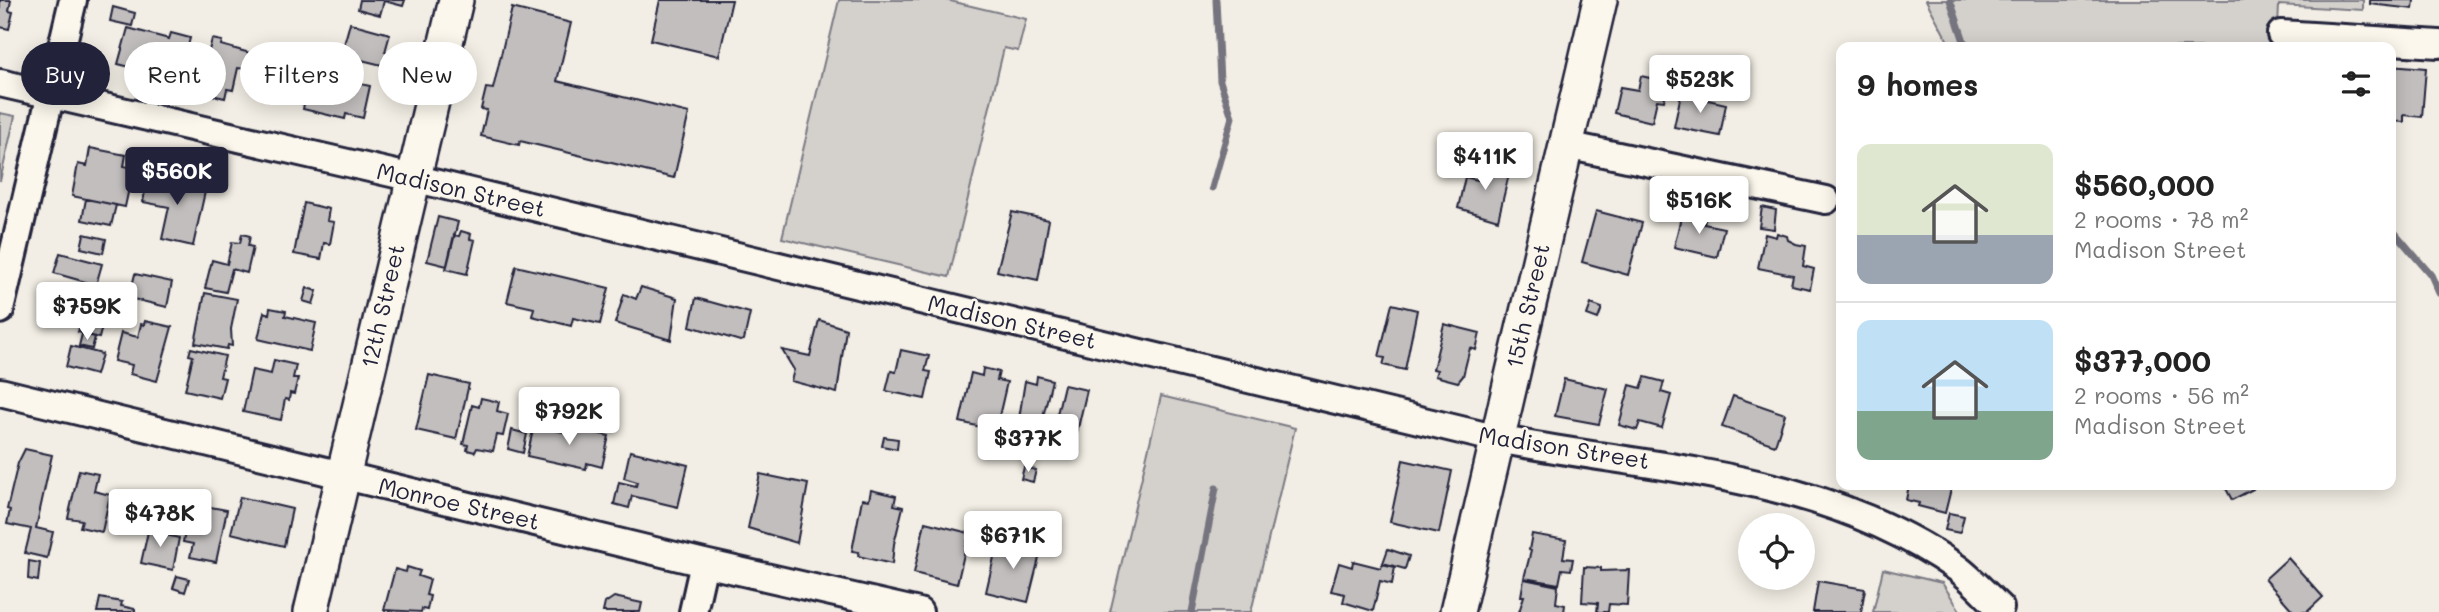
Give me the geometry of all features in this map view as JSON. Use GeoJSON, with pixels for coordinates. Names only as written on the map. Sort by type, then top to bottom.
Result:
{"type":"FeatureCollection","features":[{"type":"Feature","properties":{"kind":"street"},"geometry":{"type":"LineString","coordinates":[[63,42],[73,0]]}},
{"type":"Feature","properties":{"kind":"street","name":"12th Street"},"geometry":{"type":"LineString","coordinates":[[311,612],[457,0]]}},
{"type":"Feature","properties":{"kind":"street","name":"15th Street"},"geometry":{"type":"LineString","coordinates":[[1457,612],[1600,0]]}},
{"type":"Feature","properties":{"kind":"street"},"geometry":{"type":"LineString","coordinates":[[2281,34],[2439,44]]}},
{"type":"Feature","properties":{"kind":"street","name":"Madison Street"},"geometry":{"type":"LineString","coordinates":[[0,83],[21,88]]}},
{"type":"Feature","properties":{"kind":"street"},"geometry":{"type":"LineString","coordinates":[[0,310],[48,105]]}},
{"type":"Feature","properties":{"kind":"street","name":"Madison Street"},"geometry":{"type":"LineString","coordinates":[[94,105],[413,178],[1498,439],[1672,466],[1731,478],[1834,505],[1874,522],[1958,569],[2000,608]]}},
{"type":"Feature","properties":{"kind":"street"},"geometry":{"type":"LineString","coordinates":[[1566,145],[1826,200]]}},
{"type":"Feature","properties":{"kind":"street","name":"Monroe Street"},"geometry":{"type":"LineString","coordinates":[[0,392],[704,563],[919,612]]}},
{"type":"Feature","properties":{"kind":"street"},"geometry":{"type":"LineString","coordinates":[[693,612],[704,563]]}},
{"type":"Feature","properties":{"kind":"shaded area"},"geometry":{"type":"Polygon","coordinates":[[[839,0],[946,0],[1026,19],[1018,51],[1004,48],[949,277],[782,238],[839,0]]]}},
{"type":"Feature","properties":{"kind":"shaded area"},"geometry":{"type":"Polygon","coordinates":[[[1926,0],[2363,0],[2363,10],[2279,5],[2277,42],[1948,42],[1926,0]]]}},
{"type":"Feature","properties":{"kind":"shaded area"},"geometry":{"type":"Polygon","coordinates":[[[0,113],[15,116],[0,181],[0,113]]]}},
{"type":"Feature","properties":{"kind":"shaded area"},"geometry":{"type":"Polygon","coordinates":[[[1161,396],[1295,428],[1251,612],[1110,612],[1161,396]]]}},
{"type":"Feature","properties":{"kind":"shaded area"},"geometry":{"type":"Polygon","coordinates":[[[1883,569],[1942,583],[1961,612],[1873,612],[1883,569]]]}},
{"type":"Feature","properties":{"kind":"building"},"geometry":{"type":"Polygon","coordinates":[[[0,0],[11,0],[9,11],[13,12],[9,29],[0,27],[0,0]]]}},
{"type":"Feature","properties":{"kind":"building"},"geometry":{"type":"Polygon","coordinates":[[[360,0],[405,0],[403,6],[384,1],[380,15],[358,9],[360,0]]]}},
{"type":"Feature","properties":{"kind":"building"},"geometry":{"type":"Polygon","coordinates":[[[660,0],[732,0],[719,56],[651,40],[660,0]]]}},
{"type":"Feature","properties":{"kind":"building"},"geometry":{"type":"Polygon","coordinates":[[[2370,0],[2414,0],[2413,9],[2370,4],[2370,0]]]}},
{"type":"Feature","properties":{"kind":"building"},"geometry":{"type":"Polygon","coordinates":[[[113,7],[135,13],[132,26],[110,21],[113,7]]]}},
{"type":"Feature","properties":{"kind":"building"},"geometry":{"type":"Polygon","coordinates":[[[512,8],[571,23],[557,81],[689,113],[674,178],[520,141],[519,145],[481,136],[487,110],[481,109],[486,88],[493,89],[512,8]]]}},
{"type":"Feature","properties":{"kind":"building"},"geometry":{"type":"Polygon","coordinates":[[[350,23],[390,34],[388,42],[378,42],[378,64],[364,61],[364,42],[345,42],[350,23]]]}},
{"type":"Feature","properties":{"kind":"building"},"geometry":{"type":"Polygon","coordinates":[[[128,28],[169,39],[171,33],[190,38],[189,42],[124,42],[128,28]]]}},
{"type":"Feature","properties":{"kind":"building"},"geometry":{"type":"Polygon","coordinates":[[[124,42],[124,66],[118,64],[124,42]]]}},
{"type":"Feature","properties":{"kind":"building"},"geometry":{"type":"Polygon","coordinates":[[[226,46],[240,50],[240,68],[233,90],[227,89],[226,94],[226,46]]]}},
{"type":"Feature","properties":{"kind":"building"},"geometry":{"type":"Polygon","coordinates":[[[2396,66],[2426,68],[2422,117],[2404,115],[2404,122],[2396,121],[2396,66]]]}},
{"type":"Feature","properties":{"kind":"building"},"geometry":{"type":"Polygon","coordinates":[[[1641,76],[1668,82],[1664,101],[1657,100],[1652,122],[1614,113],[1620,87],[1638,90],[1641,76]]]}},
{"type":"Feature","properties":{"kind":"building"},"geometry":{"type":"Polygon","coordinates":[[[364,85],[370,86],[363,118],[346,114],[345,119],[303,109],[304,105],[364,105],[364,85]]]}},
{"type":"Feature","properties":{"kind":"building"},"geometry":{"type":"Polygon","coordinates":[[[1681,94],[1726,104],[1720,136],[1674,127],[1681,94]]]}},
{"type":"Feature","properties":{"kind":"building"},"geometry":{"type":"Polygon","coordinates":[[[90,148],[126,155],[124,166],[139,170],[136,189],[129,188],[125,207],[72,196],[78,164],[87,166],[90,148]]]}},
{"type":"Feature","properties":{"kind":"building"},"geometry":{"type":"Polygon","coordinates":[[[1482,163],[1510,170],[1498,220],[1458,208],[1465,177],[1478,180],[1482,163]]]}},
{"type":"Feature","properties":{"kind":"building"},"geometry":{"type":"Polygon","coordinates":[[[148,175],[206,187],[193,246],[162,239],[169,207],[143,202],[148,175]]]}},
{"type":"Feature","properties":{"kind":"building"},"geometry":{"type":"Polygon","coordinates":[[[86,199],[116,205],[111,226],[82,220],[86,199]]]}},
{"type":"Feature","properties":{"kind":"building"},"geometry":{"type":"Polygon","coordinates":[[[304,203],[329,209],[327,221],[334,222],[330,244],[324,243],[321,259],[294,254],[304,203]]]}},
{"type":"Feature","properties":{"kind":"building"},"geometry":{"type":"Polygon","coordinates":[[[1762,207],[1776,210],[1774,229],[1759,227],[1762,207]]]}},
{"type":"Feature","properties":{"kind":"building"},"geometry":{"type":"Polygon","coordinates":[[[1596,211],[1642,223],[1628,275],[1582,262],[1596,211]]]}},
{"type":"Feature","properties":{"kind":"building"},"geometry":{"type":"Polygon","coordinates":[[[1012,212],[1049,220],[1038,280],[997,271],[1012,212]]]}},
{"type":"Feature","properties":{"kind":"building"},"geometry":{"type":"Polygon","coordinates":[[[1697,214],[1706,216],[1704,224],[1724,228],[1717,257],[1674,247],[1681,217],[1695,220],[1697,214]]]}},
{"type":"Feature","properties":{"kind":"building"},"geometry":{"type":"Polygon","coordinates":[[[438,217],[458,222],[447,266],[427,261],[438,217]]]}},
{"type":"Feature","properties":{"kind":"building"},"geometry":{"type":"Polygon","coordinates":[[[461,231],[471,234],[470,239],[475,240],[467,274],[446,269],[454,235],[459,236],[461,231]]]}},
{"type":"Feature","properties":{"kind":"building"},"geometry":{"type":"Polygon","coordinates":[[[1777,233],[1787,236],[1788,240],[1796,244],[1806,246],[1803,266],[1814,269],[1810,289],[1791,285],[1793,275],[1758,268],[1765,234],[1776,237],[1777,233]]]}},
{"type":"Feature","properties":{"kind":"building"},"geometry":{"type":"Polygon","coordinates":[[[84,234],[106,239],[103,253],[81,248],[84,234]]]}},
{"type":"Feature","properties":{"kind":"building"},"geometry":{"type":"Polygon","coordinates":[[[242,234],[250,236],[248,246],[253,247],[247,273],[232,269],[226,292],[205,288],[212,260],[227,264],[232,242],[240,243],[242,234]]]}},
{"type":"Feature","properties":{"kind":"building"},"geometry":{"type":"Polygon","coordinates":[[[60,253],[102,264],[96,285],[54,273],[60,253]]]}},
{"type":"Feature","properties":{"kind":"building"},"geometry":{"type":"Polygon","coordinates":[[[516,266],[609,288],[600,324],[573,318],[571,326],[532,316],[534,308],[507,302],[516,266]]]}},
{"type":"Feature","properties":{"kind":"building"},"geometry":{"type":"Polygon","coordinates":[[[135,274],[172,282],[167,307],[129,298],[135,274]]]}},
{"type":"Feature","properties":{"kind":"building"},"geometry":{"type":"Polygon","coordinates":[[[641,287],[677,298],[671,340],[615,323],[624,294],[636,299],[641,287]]]}},
{"type":"Feature","properties":{"kind":"building"},"geometry":{"type":"Polygon","coordinates":[[[307,288],[317,291],[313,304],[303,301],[307,288]]]}},
{"type":"Feature","properties":{"kind":"building"},"geometry":{"type":"Polygon","coordinates":[[[205,293],[237,299],[231,329],[232,346],[228,345],[227,349],[195,343],[205,293]]]}},
{"type":"Feature","properties":{"kind":"building"},"geometry":{"type":"Polygon","coordinates":[[[696,298],[750,313],[744,340],[690,326],[696,298]]]}},
{"type":"Feature","properties":{"kind":"building"},"geometry":{"type":"Polygon","coordinates":[[[1392,304],[1417,310],[1405,370],[1383,365],[1385,358],[1379,357],[1392,304]]]}},
{"type":"Feature","properties":{"kind":"building"},"geometry":{"type":"Polygon","coordinates":[[[1591,304],[1602,308],[1598,319],[1587,315],[1591,304]]]}},
{"type":"Feature","properties":{"kind":"building"},"geometry":{"type":"Polygon","coordinates":[[[85,306],[106,311],[99,338],[78,332],[85,306]]]}},
{"type":"Feature","properties":{"kind":"building"},"geometry":{"type":"Polygon","coordinates":[[[270,308],[286,311],[285,316],[316,323],[310,351],[258,339],[264,312],[269,314],[270,308]]]}},
{"type":"Feature","properties":{"kind":"building"},"geometry":{"type":"Polygon","coordinates":[[[819,320],[846,329],[837,393],[791,381],[794,370],[782,350],[810,356],[819,320]]]}},
{"type":"Feature","properties":{"kind":"building"},"geometry":{"type":"Polygon","coordinates":[[[145,321],[172,327],[157,381],[130,374],[132,365],[114,361],[121,333],[138,337],[141,324],[144,325],[145,321]]]}},
{"type":"Feature","properties":{"kind":"building"},"geometry":{"type":"Polygon","coordinates":[[[1444,324],[1480,333],[1476,350],[1470,348],[1463,376],[1458,382],[1435,376],[1437,370],[1433,369],[1444,324]]]}},
{"type":"Feature","properties":{"kind":"building"},"geometry":{"type":"Polygon","coordinates":[[[82,334],[95,337],[92,349],[79,346],[82,334]]]}},
{"type":"Feature","properties":{"kind":"building"},"geometry":{"type":"Polygon","coordinates":[[[71,346],[102,354],[96,375],[66,367],[71,346]]]}},
{"type":"Feature","properties":{"kind":"building"},"geometry":{"type":"Polygon","coordinates":[[[191,348],[225,356],[220,377],[225,378],[220,398],[185,390],[193,356],[189,355],[191,348]]]}},
{"type":"Feature","properties":{"kind":"building"},"geometry":{"type":"Polygon","coordinates":[[[901,350],[929,356],[925,371],[931,372],[925,399],[886,391],[891,371],[896,372],[901,350]]]}},
{"type":"Feature","properties":{"kind":"building"},"geometry":{"type":"Polygon","coordinates":[[[274,360],[296,365],[293,378],[298,378],[294,394],[290,393],[289,400],[285,399],[281,420],[243,412],[252,370],[271,374],[274,360]]]}},
{"type":"Feature","properties":{"kind":"building"},"geometry":{"type":"Polygon","coordinates":[[[983,368],[999,372],[997,380],[1007,382],[997,425],[986,423],[985,428],[960,422],[971,373],[982,376],[983,368]]]}},
{"type":"Feature","properties":{"kind":"building"},"geometry":{"type":"Polygon","coordinates":[[[429,375],[469,384],[456,439],[416,430],[429,375]]]}},
{"type":"Feature","properties":{"kind":"building"},"geometry":{"type":"Polygon","coordinates":[[[1037,376],[1052,380],[1039,433],[1034,442],[1016,437],[1025,381],[1036,384],[1037,376]]]}},
{"type":"Feature","properties":{"kind":"building"},"geometry":{"type":"Polygon","coordinates":[[[1645,377],[1664,382],[1661,392],[1671,395],[1662,428],[1640,422],[1637,430],[1619,425],[1630,385],[1641,388],[1645,377]]]}},
{"type":"Feature","properties":{"kind":"building"},"geometry":{"type":"Polygon","coordinates":[[[1564,379],[1608,389],[1599,424],[1555,416],[1564,379]]]}},
{"type":"Feature","properties":{"kind":"building"},"geometry":{"type":"Polygon","coordinates":[[[1064,385],[1087,390],[1074,445],[1051,439],[1064,385]]]}},
{"type":"Feature","properties":{"kind":"building"},"geometry":{"type":"Polygon","coordinates":[[[1733,396],[1785,414],[1775,445],[1722,427],[1733,396]]]}},
{"type":"Feature","properties":{"kind":"building"},"geometry":{"type":"Polygon","coordinates":[[[481,398],[499,402],[497,411],[508,414],[503,436],[497,435],[493,451],[477,448],[475,452],[467,450],[468,445],[463,444],[472,405],[479,407],[481,398]]]}},
{"type":"Feature","properties":{"kind":"building"},"geometry":{"type":"Polygon","coordinates":[[[534,426],[574,434],[575,428],[609,436],[602,467],[587,463],[586,469],[527,456],[534,426]]]}},
{"type":"Feature","properties":{"kind":"building"},"geometry":{"type":"Polygon","coordinates":[[[512,430],[527,434],[523,453],[508,449],[512,430]]]}},
{"type":"Feature","properties":{"kind":"building"},"geometry":{"type":"Polygon","coordinates":[[[884,437],[898,439],[897,449],[882,446],[884,437]]]}},
{"type":"Feature","properties":{"kind":"building"},"geometry":{"type":"Polygon","coordinates":[[[25,449],[52,455],[36,528],[53,532],[47,558],[25,553],[31,529],[7,524],[10,510],[7,509],[18,463],[25,449]]]}},
{"type":"Feature","properties":{"kind":"building"},"geometry":{"type":"Polygon","coordinates":[[[630,451],[688,465],[678,507],[632,496],[629,508],[614,504],[619,482],[636,486],[637,482],[624,478],[630,451]]]}},
{"type":"Feature","properties":{"kind":"building"},"geometry":{"type":"Polygon","coordinates":[[[1403,460],[1452,471],[1439,533],[1390,522],[1403,460]]]}},
{"type":"Feature","properties":{"kind":"building"},"geometry":{"type":"Polygon","coordinates":[[[1024,467],[1036,470],[1033,482],[1021,479],[1024,467]]]}},
{"type":"Feature","properties":{"kind":"building"},"geometry":{"type":"Polygon","coordinates":[[[79,470],[98,474],[94,491],[110,495],[102,532],[80,527],[82,520],[68,518],[79,470]]]}},
{"type":"Feature","properties":{"kind":"building"},"geometry":{"type":"Polygon","coordinates":[[[760,474],[808,484],[797,543],[748,528],[760,474]]]}},
{"type":"Feature","properties":{"kind":"building"},"geometry":{"type":"Polygon","coordinates":[[[871,490],[896,496],[894,505],[903,507],[892,564],[858,556],[859,552],[852,551],[862,499],[869,500],[871,490]]]}},
{"type":"Feature","properties":{"kind":"building"},"geometry":{"type":"Polygon","coordinates":[[[1908,490],[1951,490],[1945,513],[1906,500],[1908,490]]]}},
{"type":"Feature","properties":{"kind":"building"},"geometry":{"type":"Polygon","coordinates":[[[2227,490],[2251,490],[2232,500],[2227,490]]]}},
{"type":"Feature","properties":{"kind":"building"},"geometry":{"type":"Polygon","coordinates":[[[240,497],[292,509],[284,546],[231,533],[240,497]]]}},
{"type":"Feature","properties":{"kind":"building"},"geometry":{"type":"Polygon","coordinates":[[[205,506],[227,510],[216,562],[190,557],[193,544],[183,542],[188,515],[203,518],[205,506]]]}},
{"type":"Feature","properties":{"kind":"building"},"geometry":{"type":"Polygon","coordinates":[[[1949,513],[1964,516],[1960,533],[1945,530],[1949,513]]]}},
{"type":"Feature","properties":{"kind":"building"},"geometry":{"type":"Polygon","coordinates":[[[925,522],[969,533],[957,584],[914,573],[925,522]]]}},
{"type":"Feature","properties":{"kind":"building"},"geometry":{"type":"Polygon","coordinates":[[[149,527],[167,531],[166,535],[179,538],[173,570],[141,563],[149,527]]]}},
{"type":"Feature","properties":{"kind":"building"},"geometry":{"type":"Polygon","coordinates":[[[1532,534],[1566,540],[1563,558],[1573,559],[1571,570],[1562,569],[1559,584],[1524,578],[1532,534]]]}},
{"type":"Feature","properties":{"kind":"building"},"geometry":{"type":"Polygon","coordinates":[[[998,540],[1041,550],[1028,602],[986,592],[998,540]]]}},
{"type":"Feature","properties":{"kind":"building"},"geometry":{"type":"Polygon","coordinates":[[[1388,549],[1409,556],[1405,569],[1383,563],[1388,549]]]}},
{"type":"Feature","properties":{"kind":"building"},"geometry":{"type":"Polygon","coordinates":[[[2288,558],[2323,597],[2307,612],[2294,612],[2265,579],[2288,558]]]}},
{"type":"Feature","properties":{"kind":"building"},"geometry":{"type":"Polygon","coordinates":[[[29,561],[40,563],[38,581],[28,579],[29,561]]]}},
{"type":"Feature","properties":{"kind":"building"},"geometry":{"type":"Polygon","coordinates":[[[1353,561],[1381,568],[1382,564],[1395,567],[1392,584],[1380,581],[1373,611],[1343,602],[1345,594],[1331,591],[1339,563],[1352,567],[1353,561]]]}},
{"type":"Feature","properties":{"kind":"building"},"geometry":{"type":"Polygon","coordinates":[[[407,567],[420,571],[418,576],[430,580],[426,595],[430,596],[427,610],[384,610],[395,569],[406,572],[407,567]]]}},
{"type":"Feature","properties":{"kind":"building"},"geometry":{"type":"Polygon","coordinates":[[[1584,567],[1601,568],[1601,571],[1629,570],[1627,605],[1609,604],[1608,612],[1597,612],[1598,603],[1582,602],[1584,567]]]}},
{"type":"Feature","properties":{"kind":"building"},"geometry":{"type":"Polygon","coordinates":[[[177,576],[189,579],[185,592],[173,588],[177,576]]]}},
{"type":"Feature","properties":{"kind":"building"},"geometry":{"type":"Polygon","coordinates":[[[1524,579],[1558,586],[1556,603],[1565,605],[1564,612],[1519,612],[1524,596],[1521,596],[1524,579]]]}},
{"type":"Feature","properties":{"kind":"building"},"geometry":{"type":"Polygon","coordinates":[[[1818,581],[1865,589],[1861,612],[1813,612],[1818,581]]]}},
{"type":"Feature","properties":{"kind":"building"},"geometry":{"type":"Polygon","coordinates":[[[614,597],[642,603],[640,612],[603,612],[605,603],[614,597]]]}},
{"type":"Feature","properties":{"kind":"building"},"geometry":{"type":"Polygon","coordinates":[[[100,598],[122,602],[121,606],[135,609],[135,612],[97,612],[100,598]]]}},
{"type":"Feature","properties":{"kind":"waterway"},"geometry":{"type":"LineString","coordinates":[[1212,188],[1232,117],[1220,81],[1216,0]]}},
{"type":"Feature","properties":{"kind":"waterway"},"geometry":{"type":"LineString","coordinates":[[1950,0],[1964,42]]}},
{"type":"Feature","properties":{"kind":"waterway"},"geometry":{"type":"LineString","coordinates":[[2396,234],[2431,275],[2439,293]]}},
{"type":"Feature","properties":{"kind":"waterway"},"geometry":{"type":"LineString","coordinates":[[1192,612],[1216,488]]}}]}
